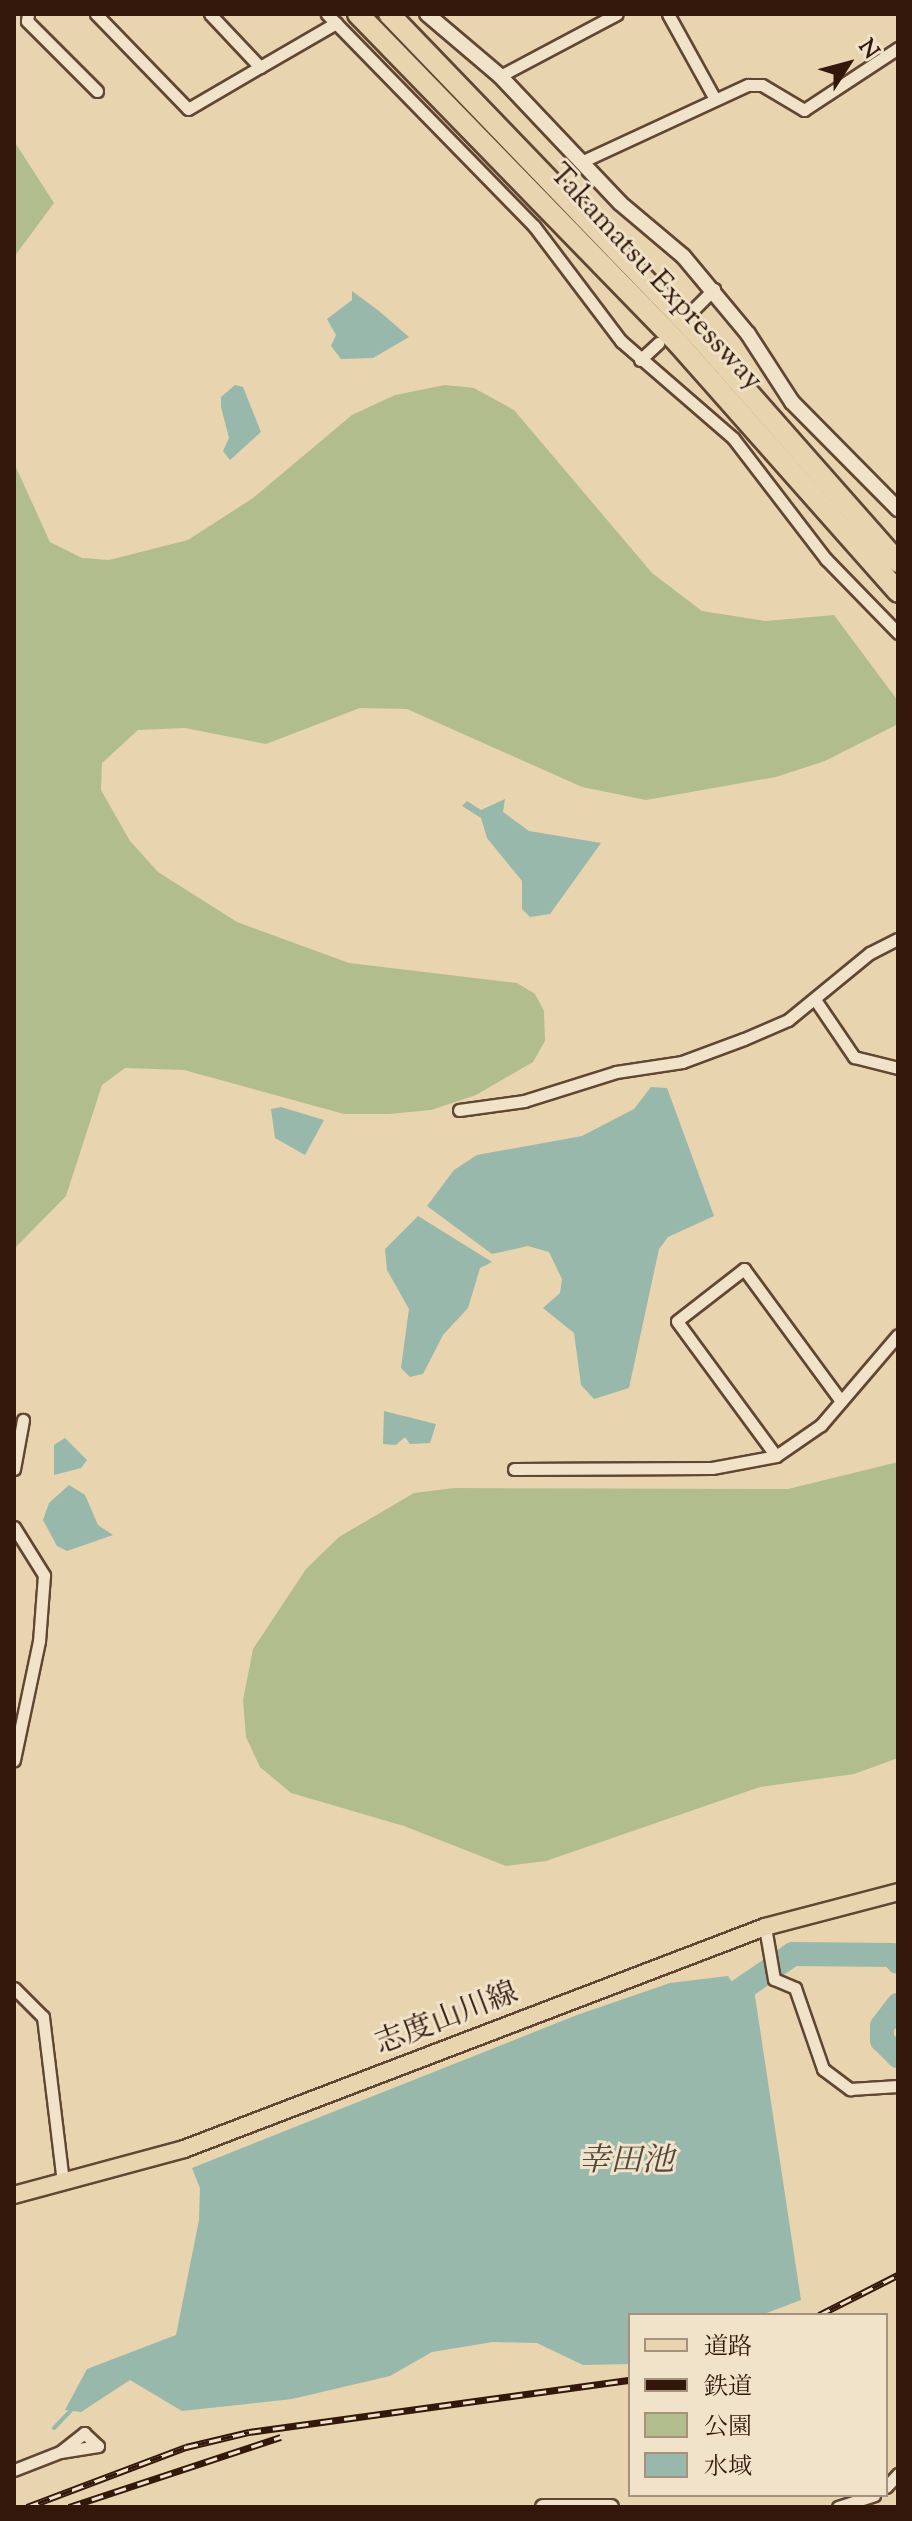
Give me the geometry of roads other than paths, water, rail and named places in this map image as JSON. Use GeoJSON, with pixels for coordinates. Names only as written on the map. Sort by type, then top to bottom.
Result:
{"type":"FeatureCollection","features":[{"type":"Feature","properties":{"kind":"highway","name":"Takamatsu Expressway"},"geometry":{"type":"LineString","coordinates":[[358,14],[678,343],[898,592]]}},
{"type":"Feature","properties":{"kind":"highway","name":"Takamatsu Expressway"},"geometry":{"type":"LineString","coordinates":[[389,14],[684,319],[898,562]]}},
{"type":"Feature","properties":{"kind":"main road","name":"志度山川線"},"geometry":{"type":"LineString","coordinates":[[14,2195],[184,2149],[765,1927],[898,1892]]}},
{"type":"Feature","properties":{"kind":"street"},"geometry":{"type":"LineString","coordinates":[[28,14],[27,21],[97,91]]}},
{"type":"Feature","properties":{"kind":"street"},"geometry":{"type":"LineString","coordinates":[[96,14],[188,109],[260,67],[331,19],[534,226],[640,360],[733,438],[826,559],[898,633]]}},
{"type":"Feature","properties":{"kind":"street"},"geometry":{"type":"LineString","coordinates":[[210,14],[260,67]]}},
{"type":"Feature","properties":{"kind":"street"},"geometry":{"type":"LineString","coordinates":[[427,14],[500,76],[581,162],[714,289],[792,402],[898,509]]}},
{"type":"Feature","properties":{"kind":"street"},"geometry":{"type":"LineString","coordinates":[[500,76],[617,14]]}},
{"type":"Feature","properties":{"kind":"street"},"geometry":{"type":"LineString","coordinates":[[668,14],[715,99]]}},
{"type":"Feature","properties":{"kind":"street"},"geometry":{"type":"LineString","coordinates":[[581,162],[715,99],[762,85],[804,110],[898,48]]}},
{"type":"Feature","properties":{"kind":"street"},"geometry":{"type":"LineString","coordinates":[[695,308],[714,289]]}},
{"type":"Feature","properties":{"kind":"street"},"geometry":{"type":"LineString","coordinates":[[640,360],[658,343]]}},
{"type":"Feature","properties":{"kind":"street"},"geometry":{"type":"LineString","coordinates":[[459,1110],[524,1101],[616,1072],[682,1062],[788,1020],[816,1001],[870,953],[898,939]]}},
{"type":"Feature","properties":{"kind":"street"},"geometry":{"type":"LineString","coordinates":[[816,1001],[854,1057],[898,1068]]}},
{"type":"Feature","properties":{"kind":"street"},"geometry":{"type":"LineString","coordinates":[[776,1456],[677,1321],[744,1269],[841,1401]]}},
{"type":"Feature","properties":{"kind":"street"},"geometry":{"type":"LineString","coordinates":[[514,1469],[712,1468],[776,1456],[821,1425],[898,1335]]}},
{"type":"Feature","properties":{"kind":"street"},"geometry":{"type":"LineString","coordinates":[[14,1469],[23,1420]]}},
{"type":"Feature","properties":{"kind":"street"},"geometry":{"type":"LineString","coordinates":[[14,1527],[44,1575],[39,1641],[14,1760]]}},
{"type":"Feature","properties":{"kind":"street"},"geometry":{"type":"LineString","coordinates":[[765,1927],[774,1979],[795,1988],[823,2069],[850,2089],[898,2086]]}},
{"type":"Feature","properties":{"kind":"street"},"geometry":{"type":"LineString","coordinates":[[14,1988],[43,2017],[63,2182]]}},
{"type":"Feature","properties":{"kind":"street"},"geometry":{"type":"LineString","coordinates":[[14,2470],[60,2452]]}},
{"type":"Feature","properties":{"kind":"street"},"geometry":{"type":"LineString","coordinates":[[838,2507],[868,2497]]}},
{"type":"Feature","properties":{"kind":"street"},"geometry":{"type":"LineString","coordinates":[[543,2507],[611,2507]]}},
{"type":"Feature","properties":{"kind":"water"},"geometry":{"type":"Polygon","coordinates":[[[352,291],[409,337],[373,358],[341,359],[331,346],[336,335],[327,319],[352,300],[352,291]]]}},
{"type":"Feature","properties":{"kind":"water"},"geometry":{"type":"Polygon","coordinates":[[[235,385],[243,387],[261,432],[230,460],[223,451],[229,438],[221,397],[235,385]]]}},
{"type":"Feature","properties":{"kind":"water"},"geometry":{"type":"Polygon","coordinates":[[[505,799],[503,812],[529,831],[601,843],[550,914],[530,917],[522,909],[522,881],[487,838],[481,818],[462,806],[467,801],[481,810],[505,799]]]}},
{"type":"Feature","properties":{"kind":"water"},"geometry":{"type":"Polygon","coordinates":[[[651,1087],[667,1088],[714,1216],[668,1237],[659,1249],[629,1388],[594,1399],[581,1385],[574,1333],[543,1308],[560,1293],[562,1279],[549,1252],[528,1246],[492,1254],[427,1206],[454,1170],[477,1155],[582,1136],[634,1109],[651,1087]]]}},
{"type":"Feature","properties":{"kind":"water"},"geometry":{"type":"Polygon","coordinates":[[[281,1107],[324,1120],[305,1155],[275,1138],[271,1109],[281,1107]]]}},
{"type":"Feature","properties":{"kind":"water"},"geometry":{"type":"Polygon","coordinates":[[[418,1216],[492,1262],[480,1268],[468,1308],[443,1335],[423,1374],[410,1377],[401,1368],[409,1309],[387,1270],[385,1249],[418,1216]]]}},
{"type":"Feature","properties":{"kind":"water"},"geometry":{"type":"Polygon","coordinates":[[[384,1411],[436,1424],[430,1443],[410,1444],[405,1437],[396,1445],[383,1444],[384,1411]]]}},
{"type":"Feature","properties":{"kind":"water"},"geometry":{"type":"Polygon","coordinates":[[[65,1438],[87,1460],[81,1468],[54,1475],[54,1445],[65,1438]]]}},
{"type":"Feature","properties":{"kind":"water"},"geometry":{"type":"Polygon","coordinates":[[[69,1485],[85,1495],[98,1525],[113,1535],[67,1551],[57,1546],[43,1520],[49,1503],[69,1485]]]}},
{"type":"Feature","properties":{"kind":"water","name":"幸田池"},"geometry":{"type":"Polygon","coordinates":[[[728,1976],[734,1985],[753,1983],[801,2300],[766,2313],[628,2313],[628,2364],[583,2365],[537,2343],[493,2342],[432,2352],[390,2376],[292,2399],[182,2411],[130,2380],[81,2412],[65,2410],[87,2369],[176,2335],[199,2220],[200,2188],[192,2168],[577,2015],[670,1983],[728,1976]]]}},
{"type":"Feature","properties":{"kind":"waterway"},"geometry":{"type":"LineString","coordinates":[[724,2001],[793,1954],[892,1955],[898,1962]]}},
{"type":"Feature","properties":{"kind":"waterway"},"geometry":{"type":"LineString","coordinates":[[898,2005],[882,2026],[882,2040],[898,2056]]}},
{"type":"Feature","properties":{"kind":"waterway"},"geometry":{"type":"LineString","coordinates":[[54,2428],[74,2407]]}},
{"type":"Feature","properties":{"kind":"railway"},"geometry":{"type":"LineString","coordinates":[[823,2313],[898,2275]]}},
{"type":"Feature","properties":{"kind":"railway"},"geometry":{"type":"LineString","coordinates":[[27,2507],[186,2447],[249,2432],[628,2380]]}},
{"type":"Feature","properties":{"kind":"railway"},"geometry":{"type":"LineString","coordinates":[[69,2507],[281,2437]]}}]}
